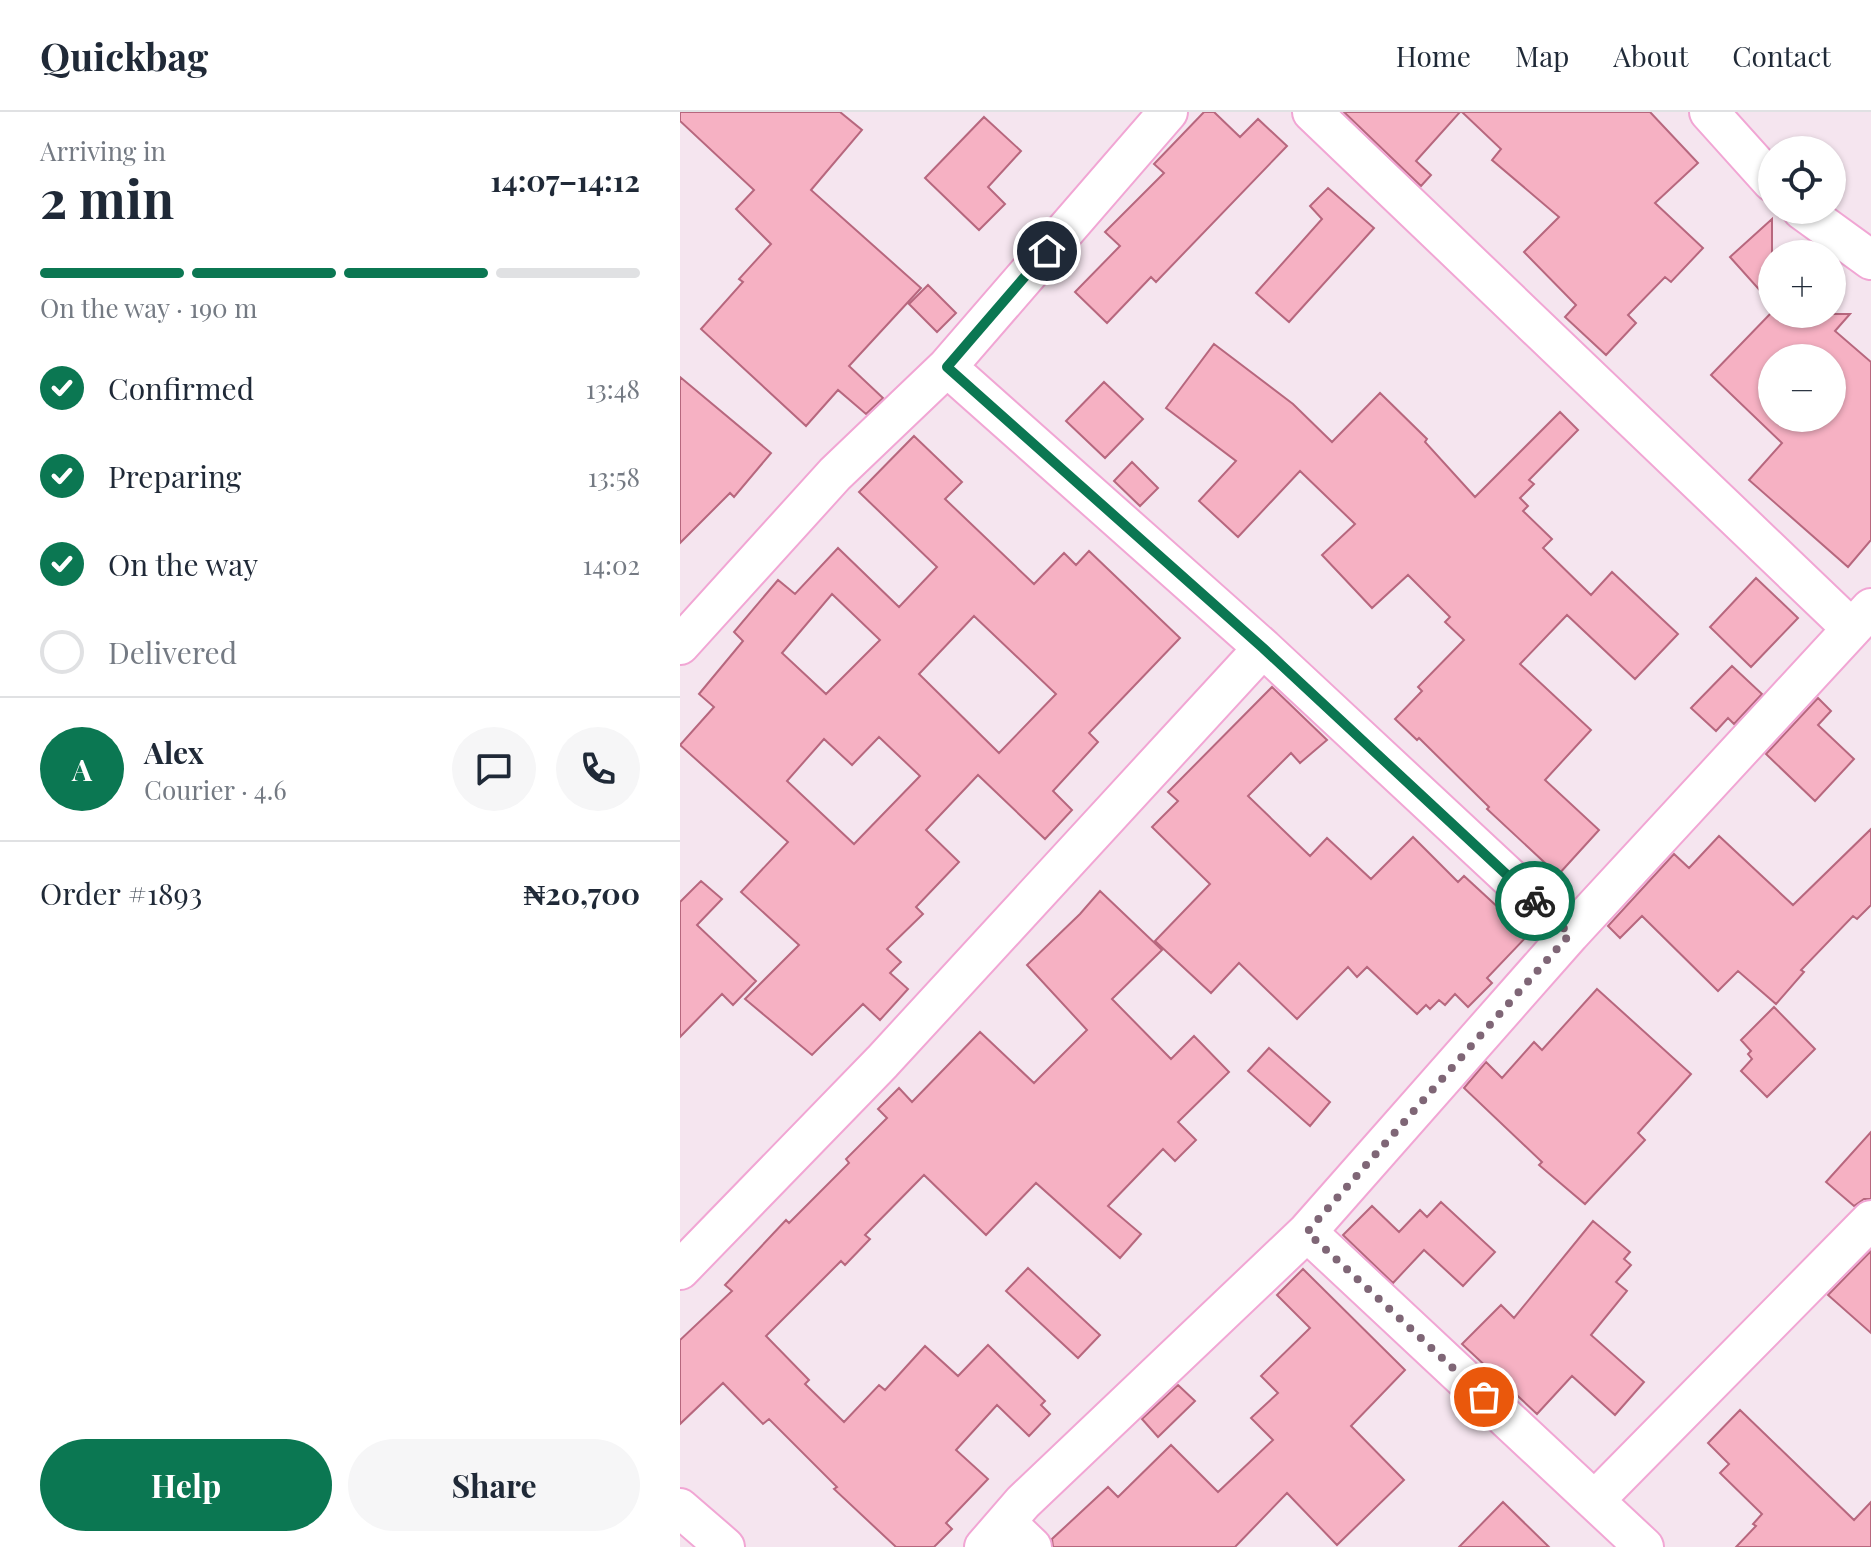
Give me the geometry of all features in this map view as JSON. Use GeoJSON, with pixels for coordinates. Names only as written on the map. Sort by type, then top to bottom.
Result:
{"type":"FeatureCollection","features":[{"type":"Feature","properties":{"kind":"street"},"geometry":{"type":"LineString","coordinates":[[680,645],[835,474],[947,367],[1168,112]]}},
{"type":"Feature","properties":{"kind":"street"},"geometry":{"type":"LineString","coordinates":[[1007,1539],[1023,1502],[1307,1232],[1570,934],[1861,618],[1312,112]]}},
{"type":"Feature","properties":{"kind":"street"},"geometry":{"type":"LineString","coordinates":[[1709,112],[1758,166]]}},
{"type":"Feature","properties":{"kind":"street"},"geometry":{"type":"LineString","coordinates":[[1821,224],[1871,260]]}},
{"type":"Feature","properties":{"kind":"street"},"geometry":{"type":"LineString","coordinates":[[947,367],[1263,648],[1570,934]]}},
{"type":"Feature","properties":{"kind":"street"},"geometry":{"type":"LineString","coordinates":[[680,1270],[882,1062],[1263,648]]}},
{"type":"Feature","properties":{"kind":"street"},"geometry":{"type":"LineString","coordinates":[[1595,1500],[1871,1220]]}},
{"type":"Feature","properties":{"kind":"street"},"geometry":{"type":"LineString","coordinates":[[1307,1232],[1644,1547]]}},
{"type":"Feature","properties":{"kind":"street"},"geometry":{"type":"LineString","coordinates":[[680,1508],[725,1547]]}},
{"type":"Feature","properties":{"kind":"building"},"geometry":{"type":"Polygon","coordinates":[[[680,112],[840,112],[862,130],[811,190],[921,288],[849,366],[883,398],[866,414],[838,390],[806,426],[701,329],[743,282],[739,279],[771,244],[736,209],[754,190],[680,121],[680,112]]]}},
{"type":"Feature","properties":{"kind":"building"},"geometry":{"type":"Polygon","coordinates":[[[1204,112],[1214,112],[1240,137],[1258,119],[1287,146],[1156,282],[1151,277],[1107,323],[1075,292],[1120,246],[1105,232],[1164,173],[1154,164],[1204,112]]]}},
{"type":"Feature","properties":{"kind":"building"},"geometry":{"type":"Polygon","coordinates":[[[1344,112],[1460,112],[1416,161],[1431,175],[1421,186],[1344,112]]]}},
{"type":"Feature","properties":{"kind":"building"},"geometry":{"type":"Polygon","coordinates":[[[1462,112],[1650,112],[1698,163],[1655,203],[1703,248],[1671,282],[1665,277],[1628,315],[1636,323],[1606,355],[1565,317],[1576,305],[1524,252],[1559,217],[1492,160],[1501,149],[1462,112]]]}},
{"type":"Feature","properties":{"kind":"building"},"geometry":{"type":"Polygon","coordinates":[[[984,117],[1021,151],[988,187],[1005,204],[979,230],[925,178],[984,117]]]}},
{"type":"Feature","properties":{"kind":"building"},"geometry":{"type":"Polygon","coordinates":[[[1328,188],[1374,228],[1289,322],[1256,293],[1322,219],[1310,206],[1328,188]]]}},
{"type":"Feature","properties":{"kind":"building"},"geometry":{"type":"Polygon","coordinates":[[[1766,224],[1772,224],[1772,240],[1758,240],[1758,288],[1730,257],[1766,224]]]}},
{"type":"Feature","properties":{"kind":"building"},"geometry":{"type":"Polygon","coordinates":[[[928,285],[956,313],[937,332],[909,304],[928,285]]]}},
{"type":"Feature","properties":{"kind":"building"},"geometry":{"type":"Polygon","coordinates":[[[1758,326],[1838,328],[1835,331],[1871,362],[1871,540],[1848,567],[1749,480],[1782,443],[1771,432],[1846,432],[1846,344],[1758,344],[1758,420],[1711,375],[1758,326]]]}},
{"type":"Feature","properties":{"kind":"building"},"geometry":{"type":"Polygon","coordinates":[[[1214,344],[1293,404],[1332,442],[1380,393],[1427,439],[1425,442],[1475,497],[1560,412],[1578,430],[1529,480],[1534,484],[1520,498],[1528,506],[1523,511],[1552,539],[1543,548],[1591,595],[1612,572],[1678,634],[1635,679],[1567,615],[1520,664],[1591,730],[1545,780],[1599,830],[1558,875],[1487,809],[1489,807],[1419,738],[1417,740],[1395,719],[1422,691],[1418,687],[1464,640],[1445,622],[1450,617],[1408,575],[1372,608],[1322,555],[1355,524],[1300,471],[1238,537],[1199,501],[1236,461],[1166,408],[1214,344]]]}},
{"type":"Feature","properties":{"kind":"building"},"geometry":{"type":"Polygon","coordinates":[[[680,377],[771,453],[734,497],[730,493],[680,543],[680,377]]]}},
{"type":"Feature","properties":{"kind":"building"},"geometry":{"type":"Polygon","coordinates":[[[1104,382],[1143,419],[1105,458],[1066,421],[1104,382]]]}},
{"type":"Feature","properties":{"kind":"building"},"geometry":{"type":"Polygon","coordinates":[[[914,436],[962,482],[945,499],[1034,584],[1064,553],[1076,565],[1089,551],[1180,638],[1089,733],[1098,742],[1053,791],[1072,810],[1045,839],[978,775],[926,830],[959,862],[916,907],[923,914],[887,949],[901,962],[890,973],[908,989],[880,1020],[863,1004],[812,1055],[745,999],[799,945],[741,892],[788,842],[680,745],[714,707],[699,694],[743,641],[734,632],[778,580],[795,594],[838,548],[899,607],[937,567],[859,492],[914,436]],[[832,594],[782,653],[826,694],[880,640],[832,594]],[[974,616],[919,674],[999,753],[1056,694],[974,616]],[[879,737],[852,765],[824,739],[787,781],[854,844],[920,776],[879,737]]]}},
{"type":"Feature","properties":{"kind":"building"},"geometry":{"type":"Polygon","coordinates":[[[1132,462],[1158,488],[1140,506],[1114,481],[1132,462]]]}},
{"type":"Feature","properties":{"kind":"building"},"geometry":{"type":"Polygon","coordinates":[[[1756,578],[1798,618],[1751,667],[1710,627],[1756,578]]]}},
{"type":"Feature","properties":{"kind":"building"},"geometry":{"type":"Polygon","coordinates":[[[1732,666],[1762,694],[1734,724],[1728,718],[1716,731],[1691,708],[1732,666]]]}},
{"type":"Feature","properties":{"kind":"building"},"geometry":{"type":"Polygon","coordinates":[[[1272,687],[1327,740],[1300,763],[1291,753],[1248,796],[1310,856],[1327,838],[1371,879],[1413,837],[1458,882],[1464,876],[1528,935],[1487,978],[1492,983],[1468,1007],[1455,994],[1445,1005],[1439,1000],[1430,1009],[1426,1005],[1417,1014],[1367,967],[1357,977],[1348,967],[1297,1019],[1239,963],[1211,993],[1155,941],[1210,884],[1152,827],[1178,801],[1168,792],[1272,687]]]}},
{"type":"Feature","properties":{"kind":"building"},"geometry":{"type":"Polygon","coordinates":[[[1818,698],[1831,711],[1818,725],[1854,759],[1815,801],[1766,754],[1818,698]]]}},
{"type":"Feature","properties":{"kind":"building"},"geometry":{"type":"Polygon","coordinates":[[[1871,829],[1871,905],[1857,919],[1853,916],[1801,970],[1804,972],[1776,1004],[1738,971],[1718,991],[1642,916],[1620,938],[1608,926],[1674,854],[1689,868],[1719,836],[1793,905],[1871,829]]]}},
{"type":"Feature","properties":{"kind":"building"},"geometry":{"type":"Polygon","coordinates":[[[701,881],[722,899],[697,925],[756,981],[733,1005],[722,994],[680,1037],[680,902],[701,881]]]}},
{"type":"Feature","properties":{"kind":"building"},"geometry":{"type":"Polygon","coordinates":[[[1100,891],[1162,950],[1112,999],[1171,1059],[1194,1036],[1229,1072],[1178,1122],[1196,1140],[1175,1161],[1163,1149],[1108,1206],[1141,1234],[1120,1258],[1036,1183],[986,1235],[924,1175],[865,1235],[870,1239],[845,1265],[841,1261],[766,1336],[809,1380],[805,1384],[844,1422],[879,1385],[885,1390],[925,1346],[958,1376],[988,1345],[1045,1401],[1041,1405],[1050,1414],[1029,1436],[997,1405],[956,1450],[988,1479],[946,1523],[952,1529],[934,1547],[896,1547],[834,1489],[837,1487],[769,1419],[763,1424],[723,1383],[680,1424],[680,1340],[732,1291],[725,1285],[786,1220],[789,1223],[849,1163],[846,1159],[887,1118],[878,1109],[899,1088],[912,1102],[980,1032],[1034,1083],[1087,1030],[1027,965],[1100,891]]]}},
{"type":"Feature","properties":{"kind":"building"},"geometry":{"type":"Polygon","coordinates":[[[1597,989],[1691,1074],[1638,1133],[1645,1140],[1585,1204],[1539,1165],[1542,1162],[1464,1088],[1486,1062],[1502,1078],[1534,1042],[1542,1050],[1597,989]]]}},
{"type":"Feature","properties":{"kind":"building"},"geometry":{"type":"Polygon","coordinates":[[[1774,1007],[1815,1049],[1767,1097],[1741,1071],[1752,1059],[1748,1054],[1751,1051],[1741,1040],[1774,1007]]]}},
{"type":"Feature","properties":{"kind":"building"},"geometry":{"type":"Polygon","coordinates":[[[1269,1048],[1330,1102],[1310,1126],[1248,1071],[1269,1048]]]}},
{"type":"Feature","properties":{"kind":"building"},"geometry":{"type":"Polygon","coordinates":[[[1871,1132],[1871,1199],[1864,1199],[1854,1206],[1826,1182],[1871,1132]]]}},
{"type":"Feature","properties":{"kind":"building"},"geometry":{"type":"Polygon","coordinates":[[[1441,1202],[1495,1252],[1463,1286],[1424,1250],[1393,1283],[1343,1235],[1372,1206],[1399,1232],[1420,1210],[1427,1217],[1441,1202]]]}},
{"type":"Feature","properties":{"kind":"building"},"geometry":{"type":"Polygon","coordinates":[[[1593,1221],[1630,1252],[1624,1259],[1631,1265],[1616,1282],[1627,1291],[1591,1335],[1644,1382],[1615,1415],[1572,1376],[1537,1414],[1462,1344],[1501,1305],[1514,1318],[1593,1221]]]}},
{"type":"Feature","properties":{"kind":"building"},"geometry":{"type":"Polygon","coordinates":[[[1871,1251],[1871,1333],[1828,1295],[1871,1251]]]}},
{"type":"Feature","properties":{"kind":"building"},"geometry":{"type":"Polygon","coordinates":[[[1028,1268],[1100,1335],[1078,1358],[1006,1291],[1028,1268]]]}},
{"type":"Feature","properties":{"kind":"building"},"geometry":{"type":"Polygon","coordinates":[[[1303,1269],[1405,1370],[1351,1426],[1404,1480],[1337,1545],[1287,1493],[1235,1547],[1053,1547],[1052,1539],[1108,1487],[1118,1497],[1171,1445],[1218,1492],[1273,1440],[1251,1418],[1278,1393],[1261,1376],[1310,1328],[1277,1295],[1303,1269]]]}},
{"type":"Feature","properties":{"kind":"building"},"geometry":{"type":"Polygon","coordinates":[[[1178,1385],[1195,1401],[1158,1437],[1142,1419],[1178,1385]]]}},
{"type":"Feature","properties":{"kind":"building"},"geometry":{"type":"Polygon","coordinates":[[[1740,1410],[1854,1520],[1871,1502],[1871,1547],[1736,1547],[1756,1526],[1753,1524],[1762,1514],[1720,1473],[1729,1464],[1708,1443],[1740,1410]]]}},
{"type":"Feature","properties":{"kind":"building"},"geometry":{"type":"Polygon","coordinates":[[[1503,1502],[1549,1547],[1459,1547],[1503,1502]]]}},
{"type":"Feature","properties":{"kind":"way so far"},"geometry":{"type":"LineString","coordinates":[[1484,1397],[1307,1232],[1570,934],[1535,901]]}},
{"type":"Feature","properties":{"kind":"route"},"geometry":{"type":"LineString","coordinates":[[1047,251],[947,367],[1263,648],[1535,901]]}}]}
